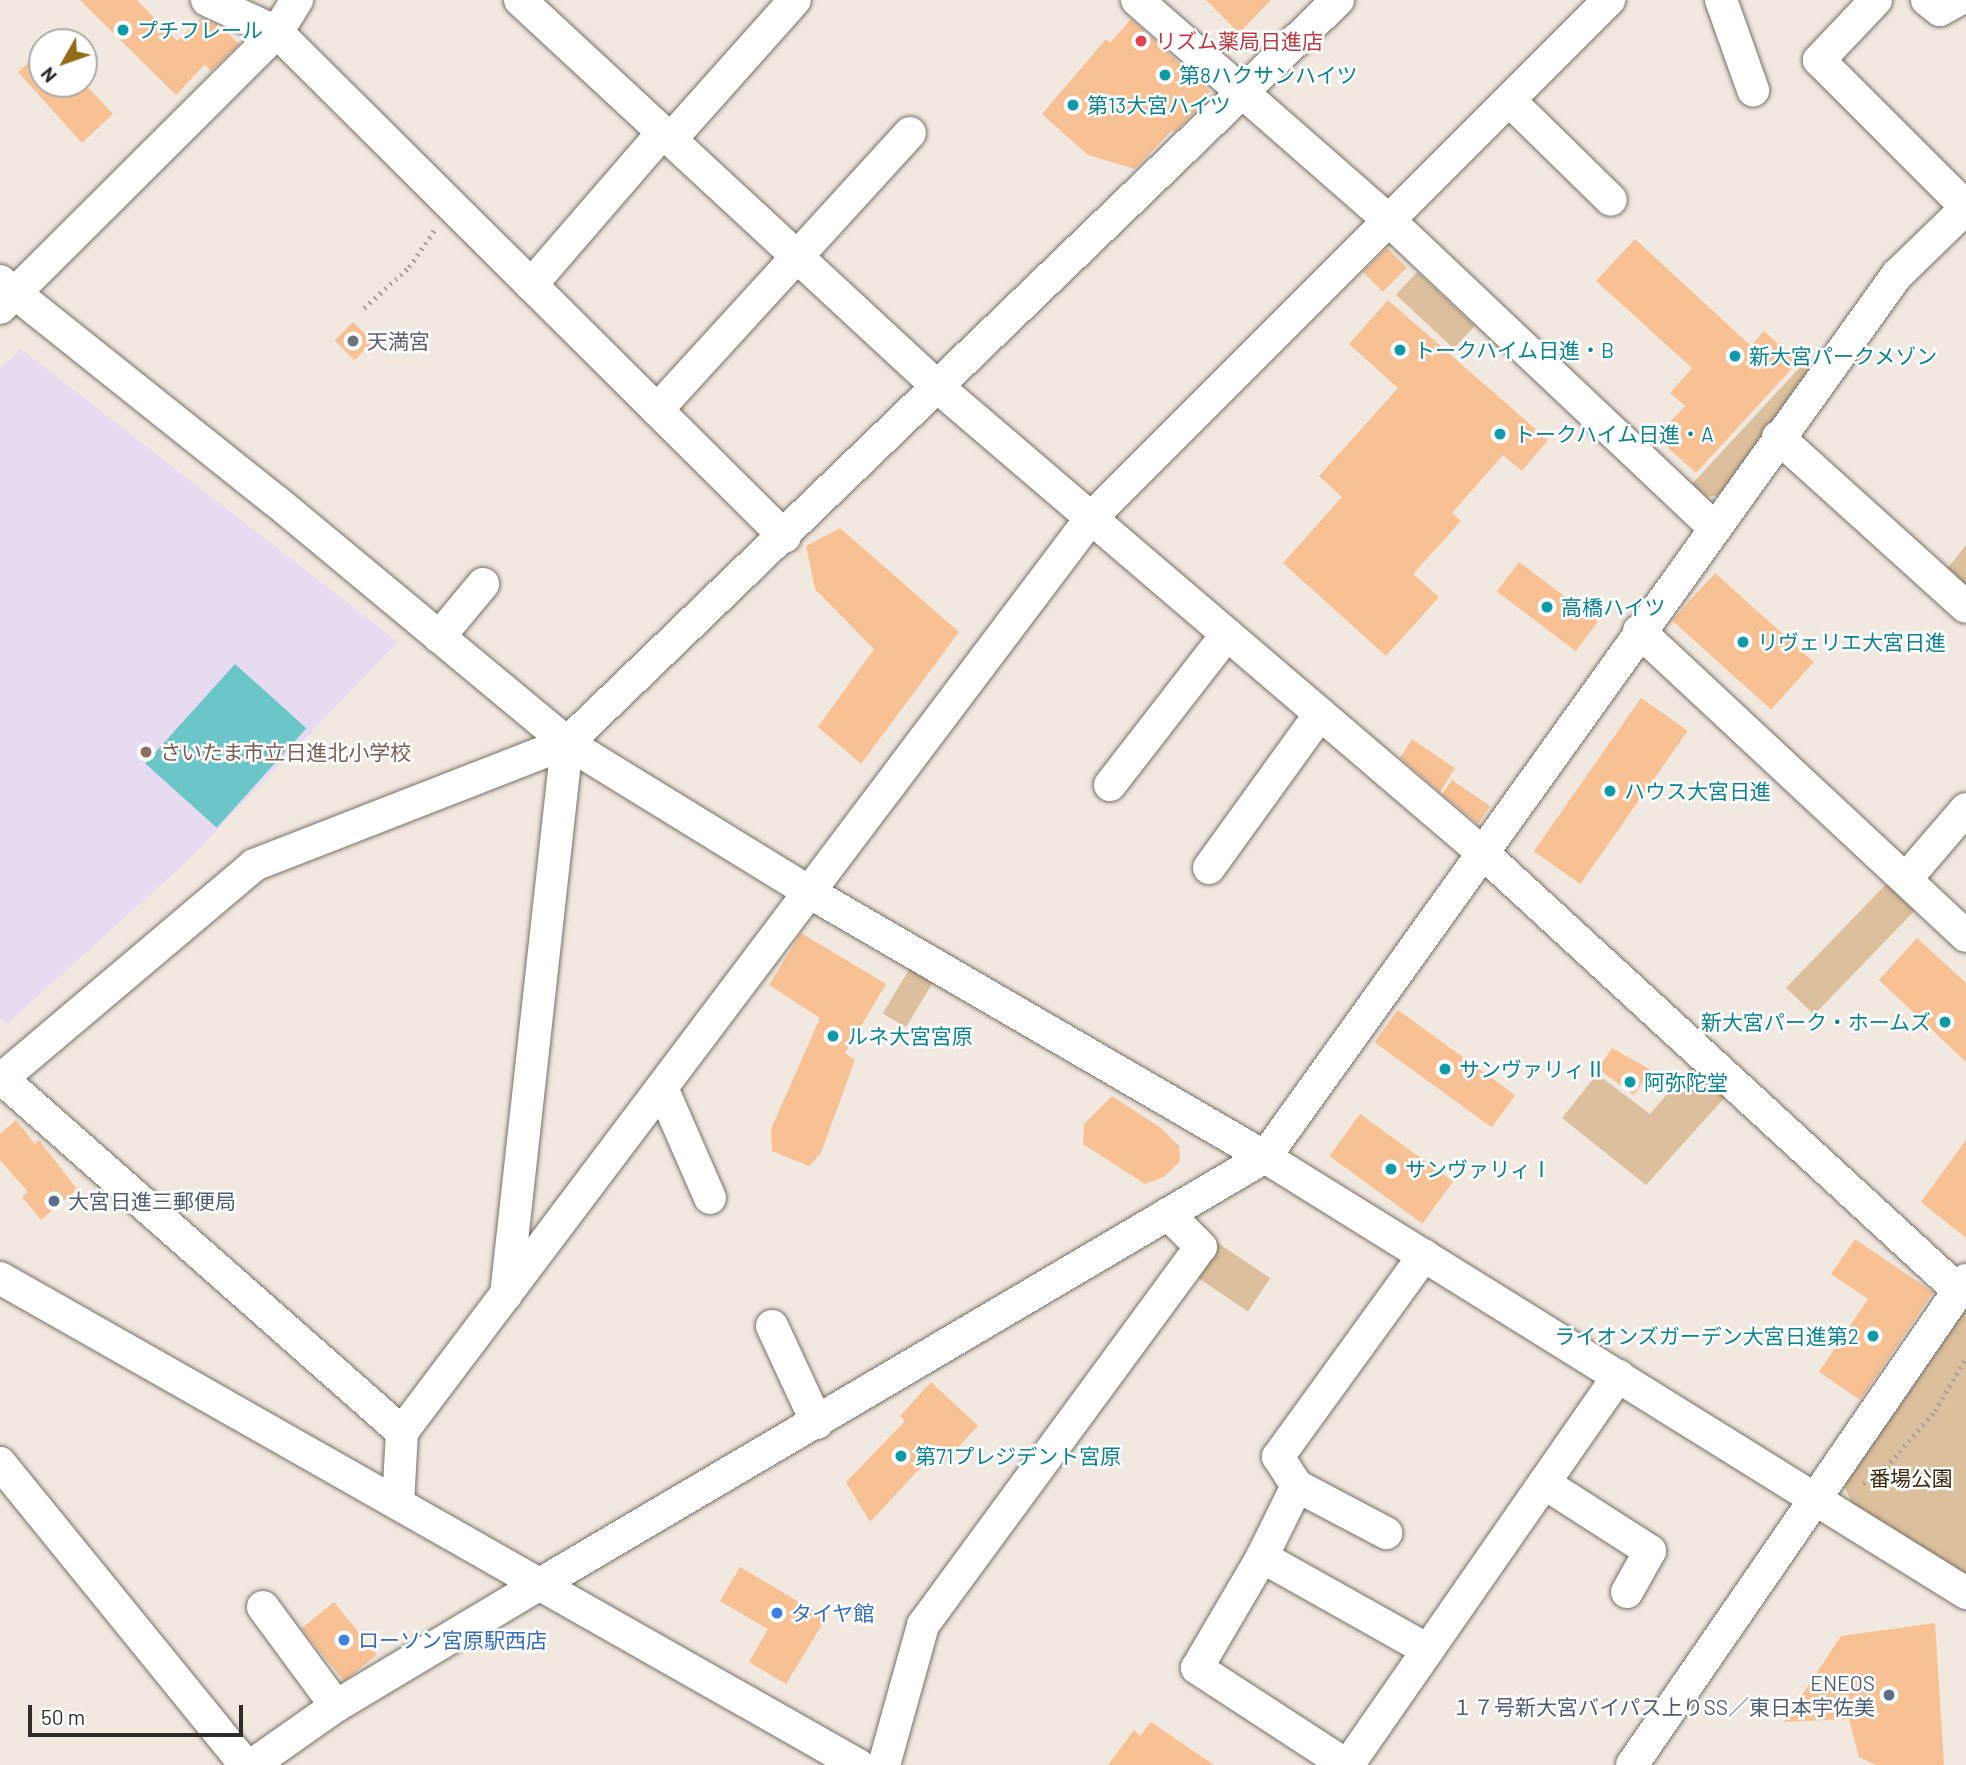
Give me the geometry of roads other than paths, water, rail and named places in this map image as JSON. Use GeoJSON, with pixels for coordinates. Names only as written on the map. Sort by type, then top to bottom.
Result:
{"type":"FeatureCollection","features":[{"type":"Feature","properties":{"kind":"street"},"geometry":{"type":"LineString","coordinates":[[207,0],[277,32],[785,537]]}},
{"type":"Feature","properties":{"kind":"street"},"geometry":{"type":"LineString","coordinates":[[298,0],[277,32],[5,295],[276,501],[566,743],[809,892],[1265,1157],[1966,1592]]}},
{"type":"Feature","properties":{"kind":"street"},"geometry":{"type":"LineString","coordinates":[[520,0],[939,388],[1484,854],[1962,1285],[1632,1765]]}},
{"type":"Feature","properties":{"kind":"street"},"geometry":{"type":"LineString","coordinates":[[531,285],[795,0]]}},
{"type":"Feature","properties":{"kind":"street"},"geometry":{"type":"LineString","coordinates":[[1137,0],[1391,222],[1713,526]]}},
{"type":"Feature","properties":{"kind":"street"},"geometry":{"type":"LineString","coordinates":[[402,1432],[1,1079],[254,865],[566,743],[785,537],[1338,0]]}},
{"type":"Feature","properties":{"kind":"street"},"geometry":{"type":"LineString","coordinates":[[398,1504],[402,1432],[506,1298],[1091,518],[1391,222],[1608,0]]}},
{"type":"Feature","properties":{"kind":"street"},"geometry":{"type":"LineString","coordinates":[[1721,0],[1753,90]]}},
{"type":"Feature","properties":{"kind":"street"},"geometry":{"type":"LineString","coordinates":[[252,1765],[336,1706],[1265,1157],[1484,854],[1713,526],[1897,275],[1952,241],[1966,208],[1819,60],[1876,0]]}},
{"type":"Feature","properties":{"kind":"street"},"geometry":{"type":"LineString","coordinates":[[1927,0],[1940,10],[1958,0]]}},
{"type":"Feature","properties":{"kind":"street"},"geometry":{"type":"LineString","coordinates":[[1510,101],[1611,200]]}},
{"type":"Feature","properties":{"kind":"street"},"geometry":{"type":"LineString","coordinates":[[657,410],[800,259],[910,134]]}},
{"type":"Feature","properties":{"kind":"street"},"geometry":{"type":"LineString","coordinates":[[1778,437],[1966,607]]}},
{"type":"Feature","properties":{"kind":"street"},"geometry":{"type":"LineString","coordinates":[[439,636],[483,584]]}},
{"type":"Feature","properties":{"kind":"street"},"geometry":{"type":"LineString","coordinates":[[1639,631],[1966,936]]}},
{"type":"Feature","properties":{"kind":"street"},"geometry":{"type":"LineString","coordinates":[[1110,785],[1227,634]]}},
{"type":"Feature","properties":{"kind":"street"},"geometry":{"type":"LineString","coordinates":[[1209,868],[1320,714]]}},
{"type":"Feature","properties":{"kind":"street"},"geometry":{"type":"LineString","coordinates":[[506,1298],[566,743]]}},
{"type":"Feature","properties":{"kind":"street"},"geometry":{"type":"LineString","coordinates":[[1906,879],[1966,809]]}},
{"type":"Feature","properties":{"kind":"street"},"geometry":{"type":"LineString","coordinates":[[662,1088],[710,1198]]}},
{"type":"Feature","properties":{"kind":"street"},"geometry":{"type":"LineString","coordinates":[[884,1765],[923,1625],[1201,1247],[1168,1214]]}},
{"type":"Feature","properties":{"kind":"street"},"geometry":{"type":"LineString","coordinates":[[1386,1533],[1297,1486],[1278,1457],[1424,1255]]}},
{"type":"Feature","properties":{"kind":"street"},"geometry":{"type":"LineString","coordinates":[[0,1278],[858,1765]]}},
{"type":"Feature","properties":{"kind":"street"},"geometry":{"type":"LineString","coordinates":[[772,1326],[817,1423]]}},
{"type":"Feature","properties":{"kind":"street"},"geometry":{"type":"LineString","coordinates":[[1297,1486],[1262,1557],[1197,1668],[1347,1765],[1618,1376]]}},
{"type":"Feature","properties":{"kind":"street"},"geometry":{"type":"LineString","coordinates":[[0,1464],[244,1765]]}},
{"type":"Feature","properties":{"kind":"street"},"geometry":{"type":"LineString","coordinates":[[1544,1483],[1650,1551],[1627,1592]]}},
{"type":"Feature","properties":{"kind":"street"},"geometry":{"type":"LineString","coordinates":[[1262,1557],[1428,1650]]}},
{"type":"Feature","properties":{"kind":"street"},"geometry":{"type":"LineString","coordinates":[[263,1607],[336,1706]]}},
{"type":"Feature","properties":{"kind":"water"},"geometry":{"type":"Polygon","coordinates":[[[235,664],[306,728],[217,828],[145,764],[235,664]]]}},
{"type":"Feature","properties":{"kind":"place","name":"プチフレール"},"geometry":{"type":"Point","coordinates":[123,30]}},
{"type":"Feature","properties":{"kind":"place","name":"リズム薬局日進店"},"geometry":{"type":"Point","coordinates":[1141,41]}},
{"type":"Feature","properties":{"kind":"place","name":"第8ハクサンハイツ"},"geometry":{"type":"Point","coordinates":[1165,75]}},
{"type":"Feature","properties":{"kind":"place","name":"第13大宮ハイツ"},"geometry":{"type":"Point","coordinates":[1073,105]}},
{"type":"Feature","properties":{"kind":"place","name":"天満宮"},"geometry":{"type":"Point","coordinates":[353,341]}},
{"type":"Feature","properties":{"kind":"place","name":"トークハイム日進・B"},"geometry":{"type":"Point","coordinates":[1400,350]}},
{"type":"Feature","properties":{"kind":"place","name":"新大宮パークメゾン"},"geometry":{"type":"Point","coordinates":[1735,356]}},
{"type":"Feature","properties":{"kind":"place","name":"トークハイム日進・A"},"geometry":{"type":"Point","coordinates":[1500,434]}},
{"type":"Feature","properties":{"kind":"place","name":"高橋ハイツ"},"geometry":{"type":"Point","coordinates":[1547,607]}},
{"type":"Feature","properties":{"kind":"place","name":"リヴェリエ大宮日進"},"geometry":{"type":"Point","coordinates":[1743,642]}},
{"type":"Feature","properties":{"kind":"place","name":"さいたま市立日進北小学校"},"geometry":{"type":"Point","coordinates":[146,752]}},
{"type":"Feature","properties":{"kind":"place","name":"ハウス大宮日進"},"geometry":{"type":"Point","coordinates":[1610,791]}},
{"type":"Feature","properties":{"kind":"place","name":"新大宮パーク・ホームズ"},"geometry":{"type":"Point","coordinates":[1945,1022]}},
{"type":"Feature","properties":{"kind":"place","name":"ルネ大宮宮原"},"geometry":{"type":"Point","coordinates":[833,1036]}},
{"type":"Feature","properties":{"kind":"place","name":"サンヴァリィⅡ"},"geometry":{"type":"Point","coordinates":[1445,1069]}},
{"type":"Feature","properties":{"kind":"place","name":"阿弥陀堂"},"geometry":{"type":"Point","coordinates":[1630,1082]}},
{"type":"Feature","properties":{"kind":"place","name":"サンヴァリィⅠ"},"geometry":{"type":"Point","coordinates":[1391,1169]}},
{"type":"Feature","properties":{"kind":"place","name":"大宮日進三郵便局"},"geometry":{"type":"Point","coordinates":[54,1201]}},
{"type":"Feature","properties":{"kind":"place","name":"ライオンズガーデン大宮日進第2"},"geometry":{"type":"Point","coordinates":[1873,1336]}},
{"type":"Feature","properties":{"kind":"place","name":"第71プレジデント宮原"},"geometry":{"type":"Point","coordinates":[901,1456]}},
{"type":"Feature","properties":{"kind":"place","name":"タイヤ館"},"geometry":{"type":"Point","coordinates":[777,1613]}},
{"type":"Feature","properties":{"kind":"place","name":"ローソン宮原駅西店"},"geometry":{"type":"Point","coordinates":[344,1640]}},
{"type":"Feature","properties":{"kind":"place","name":"ENEOS １７号新大宮バイパス上りSS／東日本宇佐美"},"geometry":{"type":"Point","coordinates":[1889,1695]}},
{"type":"Feature","properties":{"kind":"park label","name":"番場公園"},"geometry":{"type":"Point","coordinates":[1911,1478]}}]}
